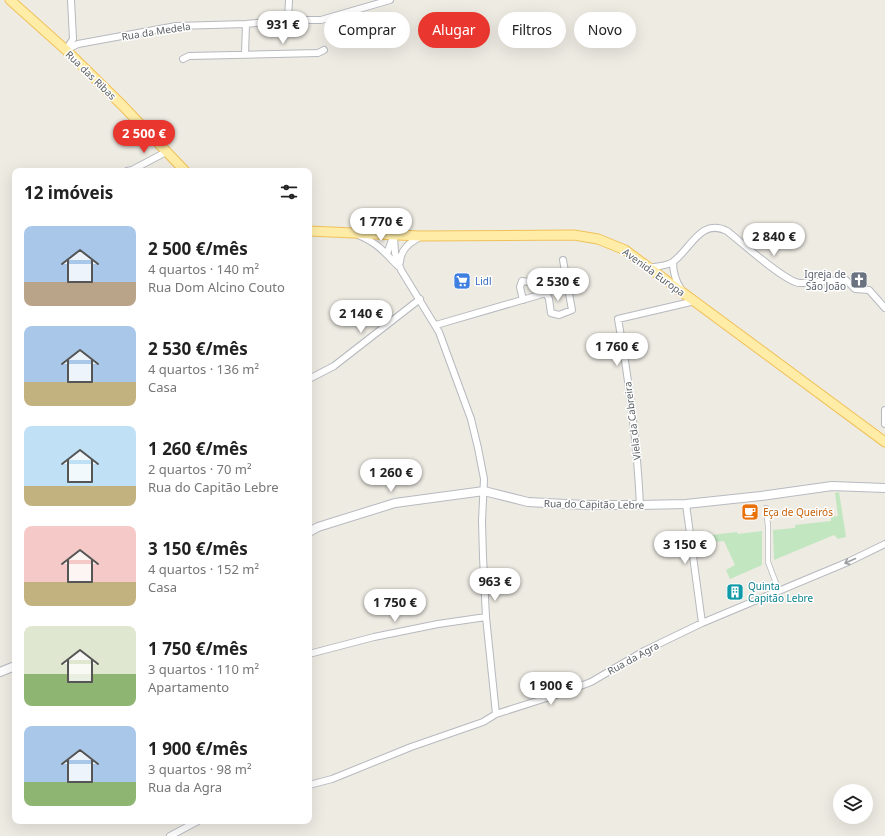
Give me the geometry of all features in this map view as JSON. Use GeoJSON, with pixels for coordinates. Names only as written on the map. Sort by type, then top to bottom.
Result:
{"type":"FeatureCollection","features":[{"type":"Feature","properties":{"kind":"main road","name":"Rua das Ribas"},"geometry":{"type":"LineString","coordinates":[[10,0],[66,50],[122,105],[182,168]]}},
{"type":"Feature","properties":{"kind":"main road","name":"Avenida Europa"},"geometry":{"type":"LineString","coordinates":[[312,231],[394,236],[488,235],[580,236],[598,238],[625,250],[885,442]]}},
{"type":"Feature","properties":{"kind":"main road","name":"Rua do Capitão Lebre"},"geometry":{"type":"LineString","coordinates":[[312,530],[318,527],[395,503],[484,491],[528,502],[586,505],[640,505],[686,504],[761,496],[832,486],[885,488]]}},
{"type":"Feature","properties":{"kind":"main road"},"geometry":{"type":"LineString","coordinates":[[0,672],[12,667]]}},
{"type":"Feature","properties":{"kind":"street"},"geometry":{"type":"LineString","coordinates":[[66,50],[73,39],[71,0]]}},
{"type":"Feature","properties":{"kind":"street"},"geometry":{"type":"LineString","coordinates":[[288,20],[289,0]]}},
{"type":"Feature","properties":{"kind":"street","name":"Rua da Medela"},"geometry":{"type":"LineString","coordinates":[[66,50],[78,44],[176,26],[246,24],[288,20],[321,20],[390,0]]}},
{"type":"Feature","properties":{"kind":"street"},"geometry":{"type":"LineString","coordinates":[[246,24],[246,54]]}},
{"type":"Feature","properties":{"kind":"street"},"geometry":{"type":"LineString","coordinates":[[183,59],[189,56],[318,53],[324,50]]}},
{"type":"Feature","properties":{"kind":"street"},"geometry":{"type":"LineString","coordinates":[[136,168],[166,152]]}},
{"type":"Feature","properties":{"kind":"street"},"geometry":{"type":"LineString","coordinates":[[650,268],[674,262],[699,235],[713,227],[720,228],[727,231],[779,273],[797,284],[835,279],[846,280],[855,289],[869,290],[885,308]]}},
{"type":"Feature","properties":{"kind":"street"},"geometry":{"type":"LineString","coordinates":[[353,233],[371,240],[387,254],[401,270],[420,299],[436,325],[471,419],[484,479],[482,521],[486,618],[496,714]]}},
{"type":"Feature","properties":{"kind":"street"},"geometry":{"type":"LineString","coordinates":[[387,254],[388,248],[394,236]]}},
{"type":"Feature","properties":{"kind":"street"},"geometry":{"type":"LineString","coordinates":[[394,236],[396,253],[401,270]]}},
{"type":"Feature","properties":{"kind":"street"},"geometry":{"type":"LineString","coordinates":[[401,270],[400,256],[402,252],[409,243],[420,236]]}},
{"type":"Feature","properties":{"kind":"street"},"geometry":{"type":"LineString","coordinates":[[524,300],[520,287],[522,280],[546,284],[546,293],[549,299],[551,313],[559,314],[572,310],[563,260]]}},
{"type":"Feature","properties":{"kind":"street"},"geometry":{"type":"LineString","coordinates":[[674,262],[673,271],[675,280],[683,293]]}},
{"type":"Feature","properties":{"kind":"street"},"geometry":{"type":"LineString","coordinates":[[436,325],[546,293]]}},
{"type":"Feature","properties":{"kind":"street"},"geometry":{"type":"LineString","coordinates":[[312,377],[334,366],[420,299]]}},
{"type":"Feature","properties":{"kind":"street","name":"Viela da Cabreira"},"geometry":{"type":"LineString","coordinates":[[640,505],[636,451],[624,353],[618,320],[695,301]]}},
{"type":"Feature","properties":{"kind":"street"},"geometry":{"type":"LineString","coordinates":[[885,410],[885,424]]}},
{"type":"Feature","properties":{"kind":"street"},"geometry":{"type":"LineString","coordinates":[[686,504],[702,623]]}},
{"type":"Feature","properties":{"kind":"street"},"geometry":{"type":"LineString","coordinates":[[766,508],[768,526],[768,562],[779,591]]}},
{"type":"Feature","properties":{"kind":"street","name":"Rua da Agra"},"geometry":{"type":"LineString","coordinates":[[312,784],[332,779],[412,747],[483,722],[496,714],[591,682],[644,651],[702,623],[848,562],[885,544]]}},
{"type":"Feature","properties":{"kind":"street"},"geometry":{"type":"LineString","coordinates":[[312,653],[424,626],[486,618]]}},
{"type":"Feature","properties":{"kind":"street"},"geometry":{"type":"LineString","coordinates":[[170,836],[192,824]]}},
{"type":"Feature","properties":{"kind":"green space"},"geometry":{"type":"Polygon","coordinates":[[[839,492],[846,537],[838,539],[834,535],[774,560],[773,530],[795,528],[795,525],[831,521],[831,517],[838,516],[835,493],[839,492]]]}},
{"type":"Feature","properties":{"kind":"green space"},"geometry":{"type":"Polygon","coordinates":[[[762,531],[762,565],[730,579],[726,570],[735,565],[724,541],[713,542],[712,539],[703,539],[702,537],[737,532],[738,534],[762,531]]]}},
{"type":"Feature","properties":{"kind":"place","name":"Igreja de São João"},"geometry":{"type":"Point","coordinates":[859,280]}},
{"type":"Feature","properties":{"kind":"place","name":"Lidl"},"geometry":{"type":"Point","coordinates":[462,281]}},
{"type":"Feature","properties":{"kind":"place","name":"Eça de Queirós"},"geometry":{"type":"Point","coordinates":[750,512]}},
{"type":"Feature","properties":{"kind":"place","name":"Quinta Capitão Lebre"},"geometry":{"type":"Point","coordinates":[735,592]}}]}
